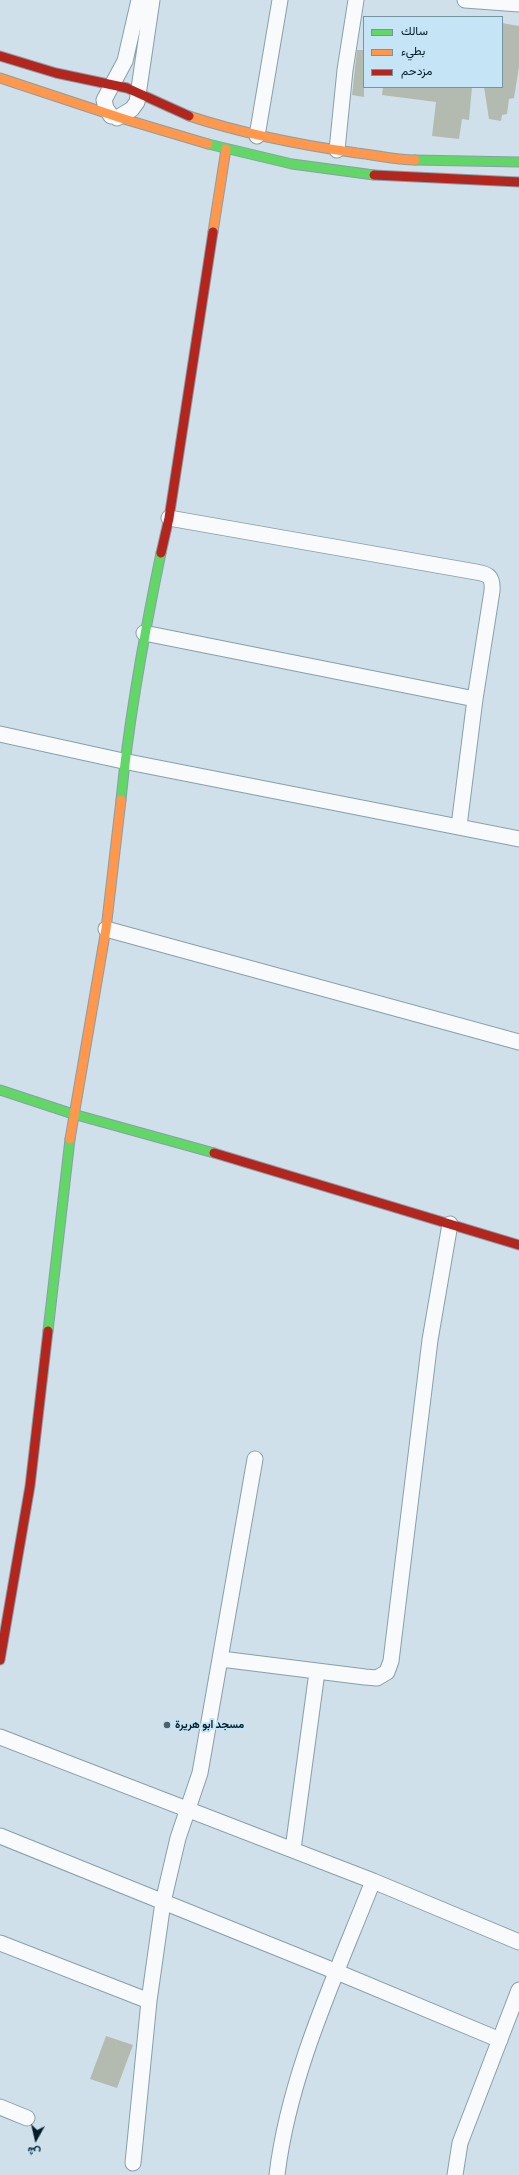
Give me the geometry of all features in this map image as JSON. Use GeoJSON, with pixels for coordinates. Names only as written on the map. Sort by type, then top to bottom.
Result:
{"type":"FeatureCollection","features":[{"type":"Feature","properties":{"kind":"street"},"geometry":{"type":"LineString","coordinates":[[114,117],[106,108],[104,100],[124,61],[138,0]]}},
{"type":"Feature","properties":{"kind":"street"},"geometry":{"type":"LineString","coordinates":[[114,117],[132,109],[139,94],[152,0]]}},
{"type":"Feature","properties":{"kind":"street"},"geometry":{"type":"LineString","coordinates":[[257,136],[280,0]]}},
{"type":"Feature","properties":{"kind":"street"},"geometry":{"type":"LineString","coordinates":[[337,150],[345,70],[356,0]]}},
{"type":"Feature","properties":{"kind":"street"},"geometry":{"type":"LineString","coordinates":[[465,0],[519,4]]}},
{"type":"Feature","properties":{"kind":"street"},"geometry":{"type":"LineString","coordinates":[[0,56],[56,73],[112,84],[205,122],[257,136],[337,150],[411,160],[519,162]]}},
{"type":"Feature","properties":{"kind":"street"},"geometry":{"type":"LineString","coordinates":[[0,78],[114,117],[226,149],[334,171],[372,176],[519,182]]}},
{"type":"Feature","properties":{"kind":"street"},"geometry":{"type":"LineString","coordinates":[[0,1660],[30,1486],[73,1114],[106,929],[120,817],[123,761],[144,633],[169,518],[226,149]]}},
{"type":"Feature","properties":{"kind":"street"},"geometry":{"type":"LineString","coordinates":[[169,518],[476,572],[490,576],[492,580],[492,591],[475,698],[459,826]]}},
{"type":"Feature","properties":{"kind":"street"},"geometry":{"type":"LineString","coordinates":[[144,633],[475,698]]}},
{"type":"Feature","properties":{"kind":"street"},"geometry":{"type":"LineString","coordinates":[[0,734],[123,761],[519,839]]}},
{"type":"Feature","properties":{"kind":"street"},"geometry":{"type":"LineString","coordinates":[[106,929],[519,1042]]}},
{"type":"Feature","properties":{"kind":"street"},"geometry":{"type":"LineString","coordinates":[[0,1090],[73,1114],[232,1158],[519,1245]]}},
{"type":"Feature","properties":{"kind":"street"},"geometry":{"type":"LineString","coordinates":[[221,1659],[317,1672],[377,1678],[384,1676],[389,1668],[430,1340],[450,1224]]}},
{"type":"Feature","properties":{"kind":"street"},"geometry":{"type":"LineString","coordinates":[[133,2163],[149,2001],[163,1902],[178,1838],[200,1773],[255,1459]]}},
{"type":"Feature","properties":{"kind":"street"},"geometry":{"type":"LineString","coordinates":[[293,1849],[317,1672]]}},
{"type":"Feature","properties":{"kind":"street"},"geometry":{"type":"LineString","coordinates":[[0,1736],[373,1880],[519,1942]]}},
{"type":"Feature","properties":{"kind":"street"},"geometry":{"type":"LineString","coordinates":[[0,1836],[337,1972],[500,2040]]}},
{"type":"Feature","properties":{"kind":"street"},"geometry":{"type":"LineString","coordinates":[[277,2175],[284,2129],[301,2070],[373,1880]]}},
{"type":"Feature","properties":{"kind":"street"},"geometry":{"type":"LineString","coordinates":[[0,1943],[149,2001]]}},
{"type":"Feature","properties":{"kind":"street"},"geometry":{"type":"LineString","coordinates":[[455,2175],[460,2143],[519,1990]]}},
{"type":"Feature","properties":{"kind":"street"},"geometry":{"type":"LineString","coordinates":[[0,2107],[27,2118]]}},
{"type":"Feature","properties":{"kind":"building"},"geometry":{"type":"Polygon","coordinates":[[[503,23],[519,26],[519,67],[514,98],[509,99],[507,114],[502,115],[501,121],[489,119],[484,88],[503,88],[503,23]]]}},
{"type":"Feature","properties":{"kind":"building"},"geometry":{"type":"Polygon","coordinates":[[[357,50],[363,50],[364,97],[352,95],[357,50]]]}},
{"type":"Feature","properties":{"kind":"building"},"geometry":{"type":"Polygon","coordinates":[[[383,88],[472,88],[469,120],[462,119],[459,139],[432,136],[436,102],[382,95],[383,88]]]}},
{"type":"Feature","properties":{"kind":"building"},"geometry":{"type":"Polygon","coordinates":[[[106,2036],[133,2045],[117,2088],[90,2079],[106,2036]]]}},
{"type":"Feature","properties":{"kind":"traffic: fast"},"geometry":{"type":"LineString","coordinates":[[208,144],[292,164],[374,175]]}},
{"type":"Feature","properties":{"kind":"traffic: fast"},"geometry":{"type":"LineString","coordinates":[[415,160],[519,162]]}},
{"type":"Feature","properties":{"kind":"traffic: fast"},"geometry":{"type":"LineString","coordinates":[[121,800],[128,738],[138,676],[161,553]]}},
{"type":"Feature","properties":{"kind":"traffic: fast"},"geometry":{"type":"LineString","coordinates":[[0,1090],[73,1114],[214,1153]]}},
{"type":"Feature","properties":{"kind":"traffic: fast"},"geometry":{"type":"LineString","coordinates":[[48,1331],[70,1139]]}},
{"type":"Feature","properties":{"kind":"traffic: slow"},"geometry":{"type":"LineString","coordinates":[[0,78],[124,119],[208,144]]}},
{"type":"Feature","properties":{"kind":"traffic: slow"},"geometry":{"type":"LineString","coordinates":[[189,116],[251,134],[293,143],[415,160]]}},
{"type":"Feature","properties":{"kind":"traffic: slow"},"geometry":{"type":"LineString","coordinates":[[213,232],[226,149]]}},
{"type":"Feature","properties":{"kind":"traffic: slow"},"geometry":{"type":"LineString","coordinates":[[70,1139],[106,929],[121,800]]}},
{"type":"Feature","properties":{"kind":"traffic: jam"},"geometry":{"type":"LineString","coordinates":[[0,56],[56,73],[127,88],[189,116]]}},
{"type":"Feature","properties":{"kind":"traffic: jam"},"geometry":{"type":"LineString","coordinates":[[374,175],[519,182]]}},
{"type":"Feature","properties":{"kind":"traffic: jam"},"geometry":{"type":"LineString","coordinates":[[161,553],[169,518],[213,232]]}},
{"type":"Feature","properties":{"kind":"traffic: jam"},"geometry":{"type":"LineString","coordinates":[[214,1153],[519,1245]]}},
{"type":"Feature","properties":{"kind":"traffic: jam"},"geometry":{"type":"LineString","coordinates":[[0,1660],[30,1486],[48,1331]]}},
{"type":"Feature","properties":{"kind":"place","name":"مسجد ابو هريرة"},"geometry":{"type":"Point","coordinates":[167,1725]}}]}
